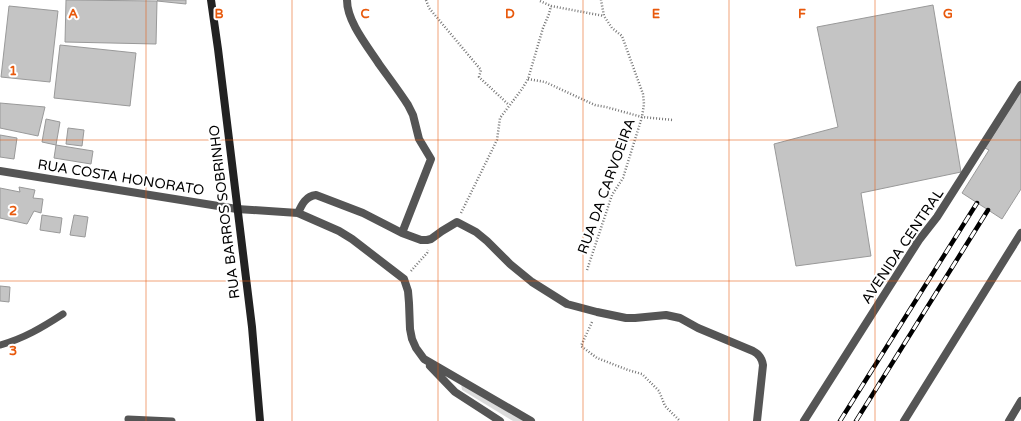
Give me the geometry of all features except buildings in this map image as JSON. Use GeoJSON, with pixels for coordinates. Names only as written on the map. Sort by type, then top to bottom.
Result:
{"type":"FeatureCollection","features":[{"type":"Feature","properties":{"kind":"street","name":"RUA BARROS SOBRINHO"},"geometry":{"type":"LineString","coordinates":[[211,0],[252,327],[260,421]]}},
{"type":"Feature","properties":{"kind":"street"},"geometry":{"type":"LineString","coordinates":[[347,0],[352,20],[363,40],[408,105],[413,115],[419,139],[431,159],[402,233]]}},
{"type":"Feature","properties":{"kind":"street","name":"AVENIDA CENTRAL"},"geometry":{"type":"LineString","coordinates":[[804,421],[919,240],[937,217],[1021,85]]}},
{"type":"Feature","properties":{"kind":"street","name":"RUA COSTA HONORATO"},"geometry":{"type":"LineString","coordinates":[[0,171],[237,209],[298,212]]}},
{"type":"Feature","properties":{"kind":"street"},"geometry":{"type":"LineString","coordinates":[[500,421],[455,392],[424,359],[416,348],[410,329],[408,291],[404,279],[339,231],[298,212],[306,198],[316,195],[363,213],[402,233],[421,240],[431,239],[442,230],[457,222],[476,232],[510,264],[532,282],[567,304],[626,318],[666,315],[680,318],[698,328],[757,353],[762,360],[763,365],[757,421]]}},
{"type":"Feature","properties":{"kind":"street"},"geometry":{"type":"LineString","coordinates":[[904,421],[1021,233]]}},
{"type":"Feature","properties":{"kind":"street"},"geometry":{"type":"LineString","coordinates":[[424,359],[531,421]]}},
{"type":"Feature","properties":{"kind":"street"},"geometry":{"type":"LineString","coordinates":[[1009,421],[1021,401]]}},
{"type":"Feature","properties":{"kind":"lane"},"geometry":{"type":"LineString","coordinates":[[0,345],[38,330],[64,314]]}},
{"type":"Feature","properties":{"kind":"lane"},"geometry":{"type":"LineString","coordinates":[[128,419],[172,421]]}},
{"type":"Feature","properties":{"kind":"path"},"geometry":{"type":"LineString","coordinates":[[426,0],[429,8],[481,70],[479,77],[509,105]]}},
{"type":"Feature","properties":{"kind":"path","name":"RUA DA CARVOEIRA"},"geometry":{"type":"LineString","coordinates":[[587,270],[612,195],[623,178],[642,117],[644,104],[643,94],[627,48],[622,36],[612,28],[604,16],[601,0]]}},
{"type":"Feature","properties":{"kind":"path"},"geometry":{"type":"LineString","coordinates":[[540,1],[551,6],[604,16]]}},
{"type":"Feature","properties":{"kind":"path"},"geometry":{"type":"LineString","coordinates":[[457,222],[497,140],[500,118],[528,79],[551,6]]}},
{"type":"Feature","properties":{"kind":"path"},"geometry":{"type":"LineString","coordinates":[[528,79],[545,82],[595,105],[642,117],[673,120]]}},
{"type":"Feature","properties":{"kind":"path"},"geometry":{"type":"LineString","coordinates":[[404,279],[427,253],[431,239]]}},
{"type":"Feature","properties":{"kind":"path"},"geometry":{"type":"LineString","coordinates":[[597,312],[581,346],[597,358],[642,374],[658,391],[665,406],[680,421]]}},
{"type":"Feature","properties":{"kind":"shaded area"},"geometry":{"type":"Polygon","coordinates":[[[461,383],[528,421],[513,421],[462,390],[461,383]]]}},
{"type":"Feature","properties":{"kind":"railway"},"geometry":{"type":"LineString","coordinates":[[840,421],[977,203]]}},
{"type":"Feature","properties":{"kind":"railway"},"geometry":{"type":"LineString","coordinates":[[856,421],[988,210]]}}]}
